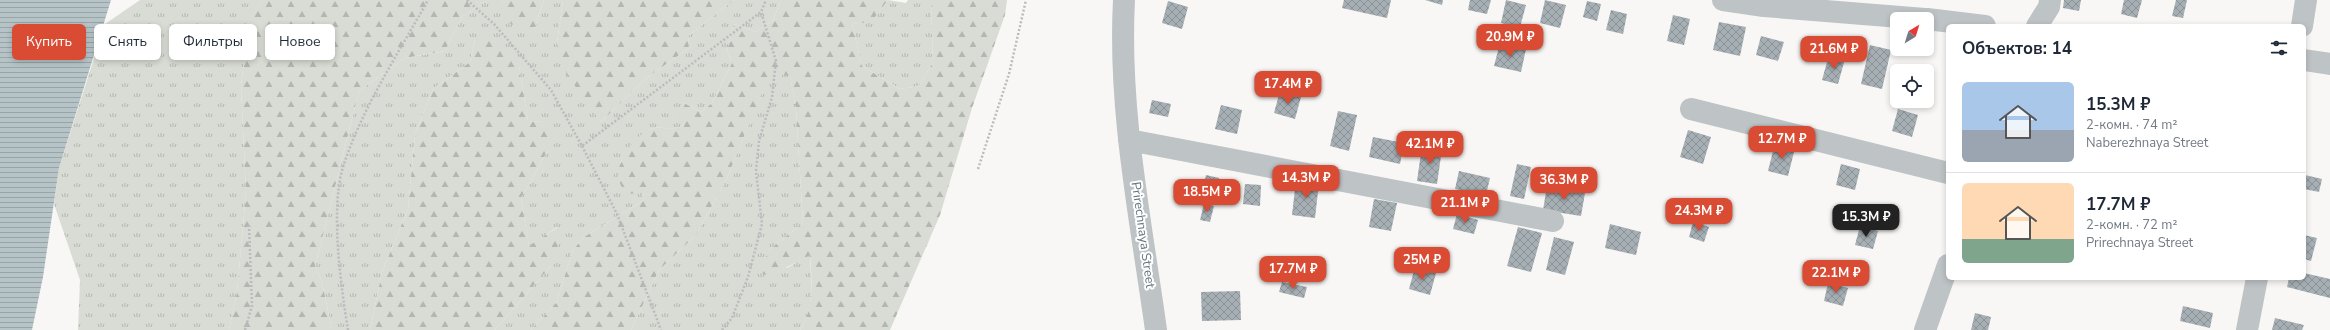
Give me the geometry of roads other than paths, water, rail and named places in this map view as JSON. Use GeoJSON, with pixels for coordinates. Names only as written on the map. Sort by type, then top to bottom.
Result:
{"type":"FeatureCollection","features":[{"type":"Feature","properties":{"kind":"street","name":"Prirechnaya Street"},"geometry":{"type":"LineString","coordinates":[[1124,0],[1122,40],[1129,140],[1156,330]]}},
{"type":"Feature","properties":{"kind":"street"},"geometry":{"type":"LineString","coordinates":[[1723,0],[1764,6],[1890,13]]}},
{"type":"Feature","properties":{"kind":"street"},"geometry":{"type":"LineString","coordinates":[[2038,24],[2049,7],[2050,0]]}},
{"type":"Feature","properties":{"kind":"street"},"geometry":{"type":"LineString","coordinates":[[2302,24],[2306,0]]}},
{"type":"Feature","properties":{"kind":"street"},"geometry":{"type":"LineString","coordinates":[[1934,17],[1974,24]]}},
{"type":"Feature","properties":{"kind":"street"},"geometry":{"type":"LineString","coordinates":[[2306,60],[2330,64]]}},
{"type":"Feature","properties":{"kind":"street"},"geometry":{"type":"LineString","coordinates":[[1691,109],[1946,173]]}},
{"type":"Feature","properties":{"kind":"street"},"geometry":{"type":"LineString","coordinates":[[1129,140],[1553,221]]}},
{"type":"Feature","properties":{"kind":"street"},"geometry":{"type":"LineString","coordinates":[[1925,330],[1946,271]]}},
{"type":"Feature","properties":{"kind":"street"},"geometry":{"type":"LineString","coordinates":[[2247,330],[2257,280]]}}]}
